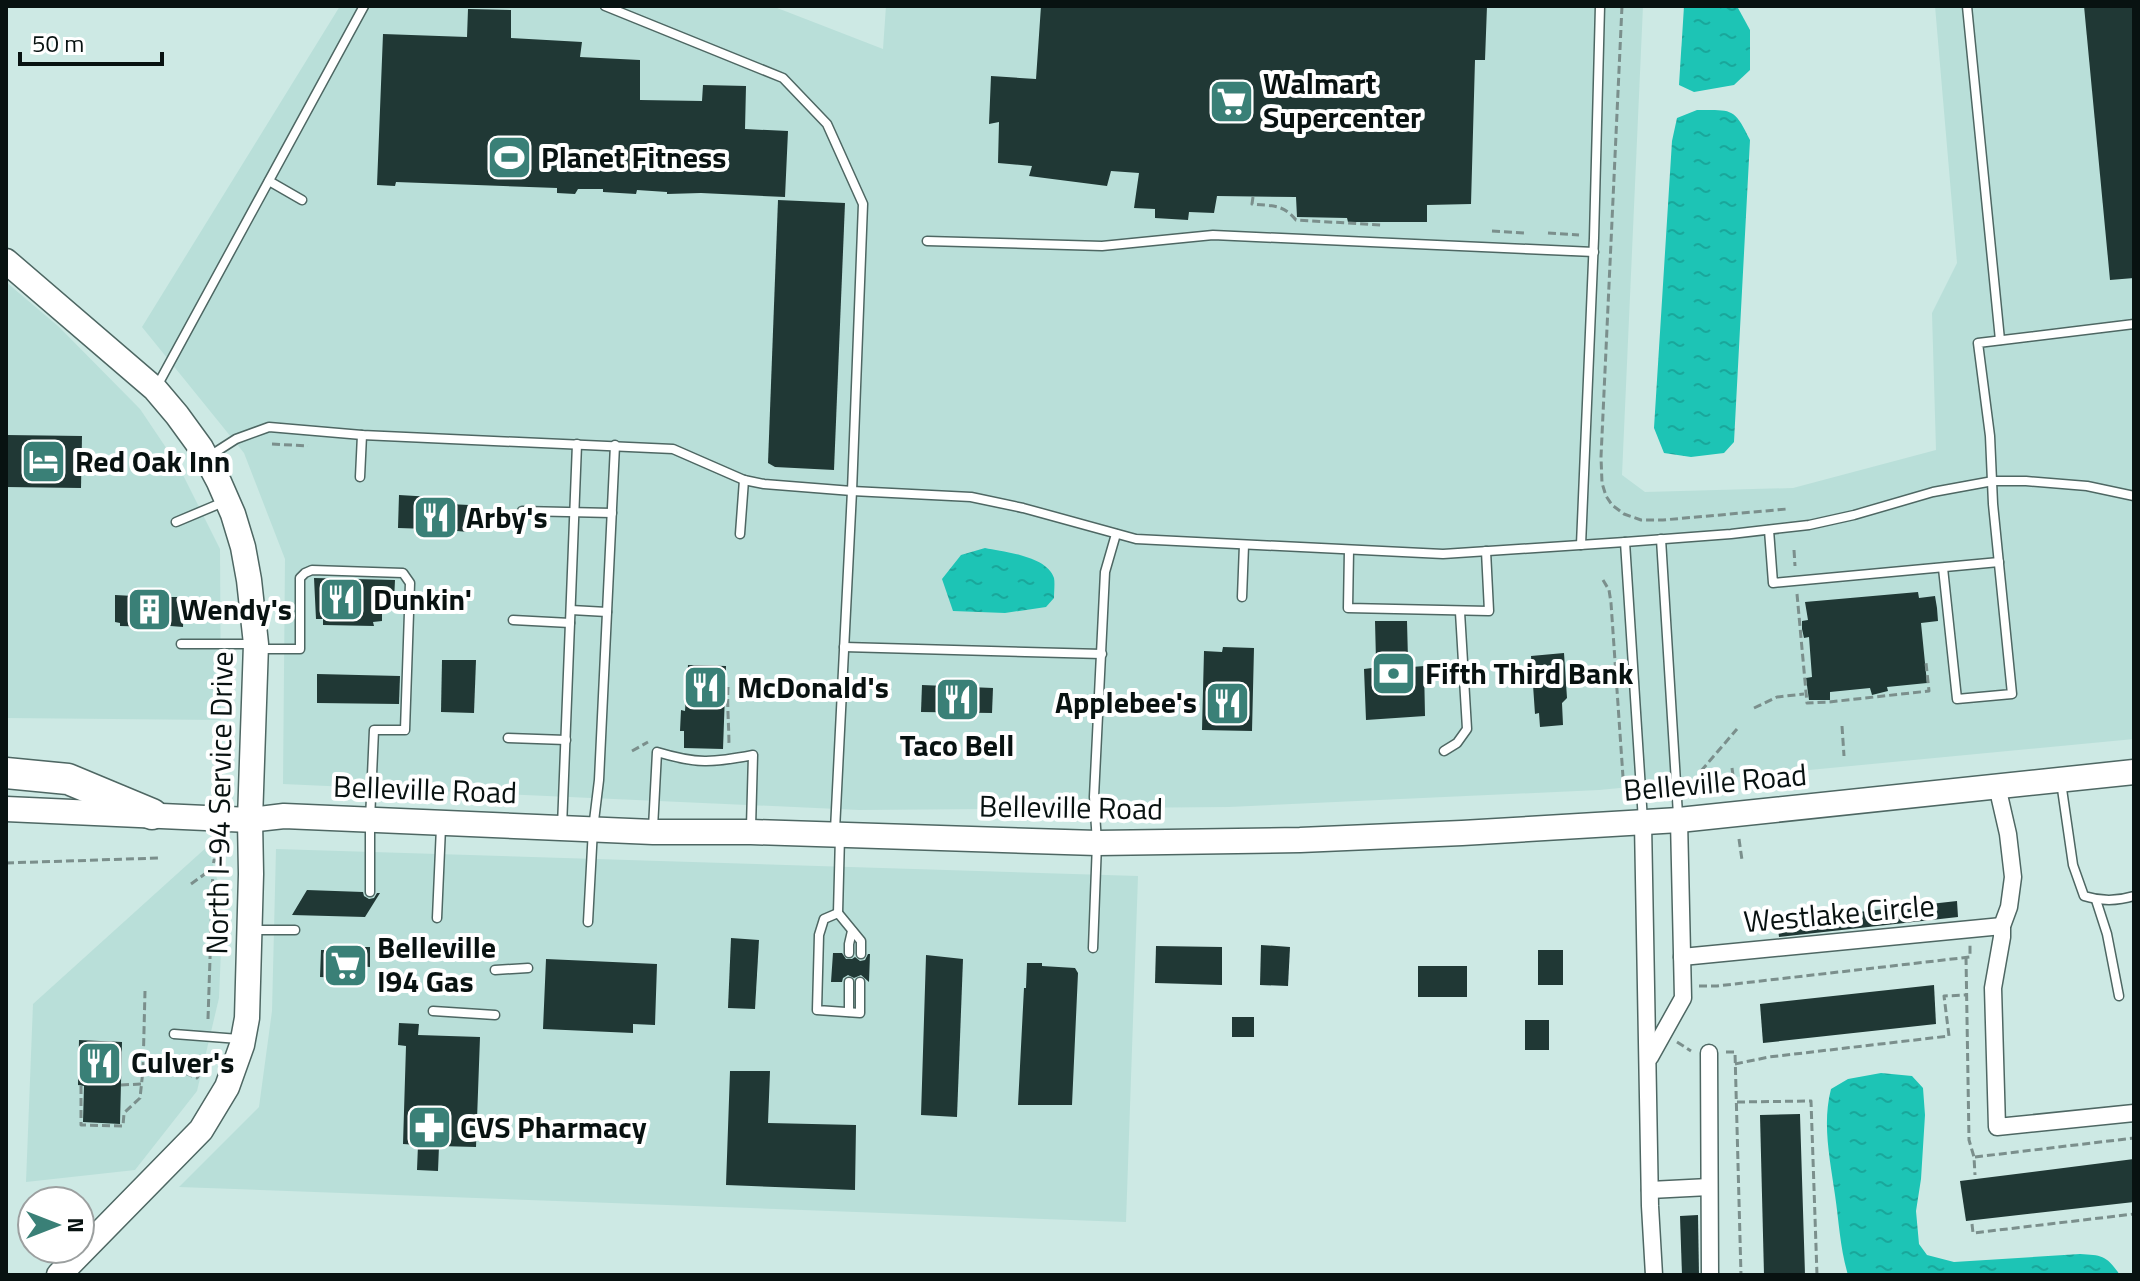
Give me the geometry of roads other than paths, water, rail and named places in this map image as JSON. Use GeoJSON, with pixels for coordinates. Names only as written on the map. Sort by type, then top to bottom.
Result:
{"type":"FeatureCollection","features":[{"type":"Feature","properties":{"kind":"highway"},"geometry":{"type":"LineString","coordinates":[[6,773],[68,779],[152,814]]}},
{"type":"Feature","properties":{"kind":"main road","name":"North I-94 Service Drive"},"geometry":{"type":"LineString","coordinates":[[6,261],[155,389],[206,458],[227,500],[243,547],[256,647],[250,930],[247,1018],[243,1039],[227,1087],[201,1130],[59,1275]]}},
{"type":"Feature","properties":{"kind":"main road","name":"Belleville Road"},"geometry":{"type":"LineString","coordinates":[[6,809],[250,820],[284,816],[653,832],[751,832],[1097,843],[1315,839],[1643,823],[2134,772]]}},
{"type":"Feature","properties":{"kind":"street"},"geometry":{"type":"LineString","coordinates":[[1997,786],[2008,834],[2013,877],[1993,988],[1997,1127],[2134,1113]]}},
{"type":"Feature","properties":{"kind":"street"},"geometry":{"type":"LineString","coordinates":[[1649,1058],[1683,998],[1679,820]]}},
{"type":"Feature","properties":{"kind":"street"},"geometry":{"type":"LineString","coordinates":[[1643,823],[1654,1275]]}},
{"type":"Feature","properties":{"kind":"street","name":"Westlake Circle"},"geometry":{"type":"LineString","coordinates":[[1682,957],[2002,926]]}},
{"type":"Feature","properties":{"kind":"street"},"geometry":{"type":"LineString","coordinates":[[1709,1053],[1710,1275]]}},
{"type":"Feature","properties":{"kind":"street"},"geometry":{"type":"LineString","coordinates":[[1650,1190],[1709,1187]]}},
{"type":"Feature","properties":{"kind":"lane"},"geometry":{"type":"LineString","coordinates":[[155,389],[364,6]]}},
{"type":"Feature","properties":{"kind":"lane"},"geometry":{"type":"LineString","coordinates":[[605,6],[783,78],[827,124],[863,204],[837,835],[838,913],[861,941],[861,954]]}},
{"type":"Feature","properties":{"kind":"lane"},"geometry":{"type":"LineString","coordinates":[[1581,545],[1594,252],[1600,6]]}},
{"type":"Feature","properties":{"kind":"lane"},"geometry":{"type":"LineString","coordinates":[[1967,6],[2000,340]]}},
{"type":"Feature","properties":{"kind":"lane"},"geometry":{"type":"LineString","coordinates":[[269,181],[302,200]]}},
{"type":"Feature","properties":{"kind":"lane"},"geometry":{"type":"LineString","coordinates":[[927,241],[1102,246],[1213,235],[1594,252]]}},
{"type":"Feature","properties":{"kind":"lane"},"geometry":{"type":"LineString","coordinates":[[1943,568],[1957,699],[2012,694],[1978,343],[2134,324]]}},
{"type":"Feature","properties":{"kind":"lane"},"geometry":{"type":"LineString","coordinates":[[206,458],[236,439],[269,427],[362,435],[673,449],[744,480],[764,484],[971,497],[1136,539],[1443,554],[1769,530],[1834,520],[1933,492],[1993,481],[2087,486],[2134,496]]}},
{"type":"Feature","properties":{"kind":"lane"},"geometry":{"type":"LineString","coordinates":[[360,477],[362,435]]}},
{"type":"Feature","properties":{"kind":"lane"},"geometry":{"type":"LineString","coordinates":[[562,828],[577,444]]}},
{"type":"Feature","properties":{"kind":"lane"},"geometry":{"type":"LineString","coordinates":[[588,922],[599,780],[615,445]]}},
{"type":"Feature","properties":{"kind":"lane"},"geometry":{"type":"LineString","coordinates":[[740,534],[744,480]]}},
{"type":"Feature","properties":{"kind":"lane"},"geometry":{"type":"LineString","coordinates":[[176,522],[227,500]]}},
{"type":"Feature","properties":{"kind":"lane"},"geometry":{"type":"LineString","coordinates":[[522,511],[612,513]]}},
{"type":"Feature","properties":{"kind":"lane"},"geometry":{"type":"LineString","coordinates":[[1769,530],[1773,583],[1999,562]]}},
{"type":"Feature","properties":{"kind":"lane"},"geometry":{"type":"LineString","coordinates":[[1093,948],[1097,843],[1094,797],[1105,572],[1116,534]]}},
{"type":"Feature","properties":{"kind":"lane"},"geometry":{"type":"LineString","coordinates":[[1661,539],[1679,820]]}},
{"type":"Feature","properties":{"kind":"lane"},"geometry":{"type":"LineString","coordinates":[[1625,542],[1643,823]]}},
{"type":"Feature","properties":{"kind":"lane"},"geometry":{"type":"LineString","coordinates":[[1242,597],[1244,545]]}},
{"type":"Feature","properties":{"kind":"lane"},"geometry":{"type":"LineString","coordinates":[[1349,550],[1348,608],[1460,612],[1489,611],[1486,551]]}},
{"type":"Feature","properties":{"kind":"lane"},"geometry":{"type":"LineString","coordinates":[[181,644],[300,649],[300,578],[305,573],[312,570],[403,573],[410,583],[405,730],[374,730],[370,892]]}},
{"type":"Feature","properties":{"kind":"lane"},"geometry":{"type":"LineString","coordinates":[[571,610],[607,612]]}},
{"type":"Feature","properties":{"kind":"lane"},"geometry":{"type":"LineString","coordinates":[[1444,751],[1457,743],[1467,729],[1460,612]]}},
{"type":"Feature","properties":{"kind":"lane"},"geometry":{"type":"LineString","coordinates":[[513,620],[570,623]]}},
{"type":"Feature","properties":{"kind":"lane"},"geometry":{"type":"LineString","coordinates":[[844,647],[1102,654]]}},
{"type":"Feature","properties":{"kind":"lane"},"geometry":{"type":"LineString","coordinates":[[508,738],[566,740]]}},
{"type":"Feature","properties":{"kind":"lane"},"geometry":{"type":"LineString","coordinates":[[653,832],[657,752],[707,762],[753,755],[751,832]]}},
{"type":"Feature","properties":{"kind":"lane"},"geometry":{"type":"LineString","coordinates":[[2061,780],[2073,865],[2084,896],[2096,900],[2134,896]]}},
{"type":"Feature","properties":{"kind":"lane"},"geometry":{"type":"LineString","coordinates":[[437,918],[441,822]]}},
{"type":"Feature","properties":{"kind":"lane"},"geometry":{"type":"LineString","coordinates":[[2096,900],[2107,934],[2119,996]]}},
{"type":"Feature","properties":{"kind":"lane"},"geometry":{"type":"LineString","coordinates":[[838,913],[824,919],[819,935],[817,1010],[860,1013],[860,982]]}},
{"type":"Feature","properties":{"kind":"lane"},"geometry":{"type":"LineString","coordinates":[[250,930],[295,930]]}},
{"type":"Feature","properties":{"kind":"lane"},"geometry":{"type":"LineString","coordinates":[[849,953],[852,931]]}},
{"type":"Feature","properties":{"kind":"lane"},"geometry":{"type":"LineString","coordinates":[[495,970],[528,968]]}},
{"type":"Feature","properties":{"kind":"lane"},"geometry":{"type":"LineString","coordinates":[[849,982],[849,1012]]}},
{"type":"Feature","properties":{"kind":"lane"},"geometry":{"type":"LineString","coordinates":[[433,1011],[495,1015]]}},
{"type":"Feature","properties":{"kind":"lane"},"geometry":{"type":"LineString","coordinates":[[174,1034],[243,1039]]}},
{"type":"Feature","properties":{"kind":"water"},"geometry":{"type":"Polygon","coordinates":[[[1684,6],[1738,8],[1750,30],[1750,70],[1734,85],[1694,92],[1679,85],[1684,6]]]}},
{"type":"Feature","properties":{"kind":"water"},"geometry":{"type":"Polygon","coordinates":[[[1697,110],[1731,113],[1740,121],[1750,140],[1734,442],[1724,453],[1691,457],[1664,453],[1654,428],[1672,141],[1677,118],[1697,110]]]}},
{"type":"Feature","properties":{"kind":"water"},"geometry":{"type":"Polygon","coordinates":[[[985,548],[1024,556],[1043,565],[1054,578],[1054,598],[1046,607],[1005,613],[953,611],[942,579],[961,555],[985,548]]]}},
{"type":"Feature","properties":{"kind":"water"},"geometry":{"type":"Polygon","coordinates":[[[1881,1073],[1912,1076],[1923,1088],[1925,1115],[1916,1211],[1919,1244],[1927,1255],[1954,1262],[2094,1255],[2107,1260],[2120,1275],[1848,1275],[1829,1155],[1828,1102],[1831,1089],[1848,1079],[1881,1073]]]}},
{"type":"Feature","properties":{"kind":"place","name":"Walmart Supercenter"},"geometry":{"type":"Point","coordinates":[1232,101]}},
{"type":"Feature","properties":{"kind":"place","name":"Planet Fitness"},"geometry":{"type":"Point","coordinates":[510,158]}},
{"type":"Feature","properties":{"kind":"place","name":"Red Oak Inn"},"geometry":{"type":"Point","coordinates":[44,462]}},
{"type":"Feature","properties":{"kind":"place","name":"Arby's"},"geometry":{"type":"Point","coordinates":[435,518]}},
{"type":"Feature","properties":{"kind":"place","name":"Dunkin'"},"geometry":{"type":"Point","coordinates":[342,600]}},
{"type":"Feature","properties":{"kind":"place","name":"Wendy's"},"geometry":{"type":"Point","coordinates":[149,610]}},
{"type":"Feature","properties":{"kind":"place","name":"Fifth Third Bank"},"geometry":{"type":"Point","coordinates":[1394,674]}},
{"type":"Feature","properties":{"kind":"place","name":"McDonald's"},"geometry":{"type":"Point","coordinates":[706,688]}},
{"type":"Feature","properties":{"kind":"place","name":"Taco Bell"},"geometry":{"type":"Point","coordinates":[957,700]}},
{"type":"Feature","properties":{"kind":"place","name":"Applebee's"},"geometry":{"type":"Point","coordinates":[1228,703]}},
{"type":"Feature","properties":{"kind":"place","name":"Belleville I94 Gas"},"geometry":{"type":"Point","coordinates":[346,965]}},
{"type":"Feature","properties":{"kind":"place","name":"Culver's"},"geometry":{"type":"Point","coordinates":[100,1063]}},
{"type":"Feature","properties":{"kind":"place","name":"CVS Pharmacy"},"geometry":{"type":"Point","coordinates":[429,1128]}}]}
